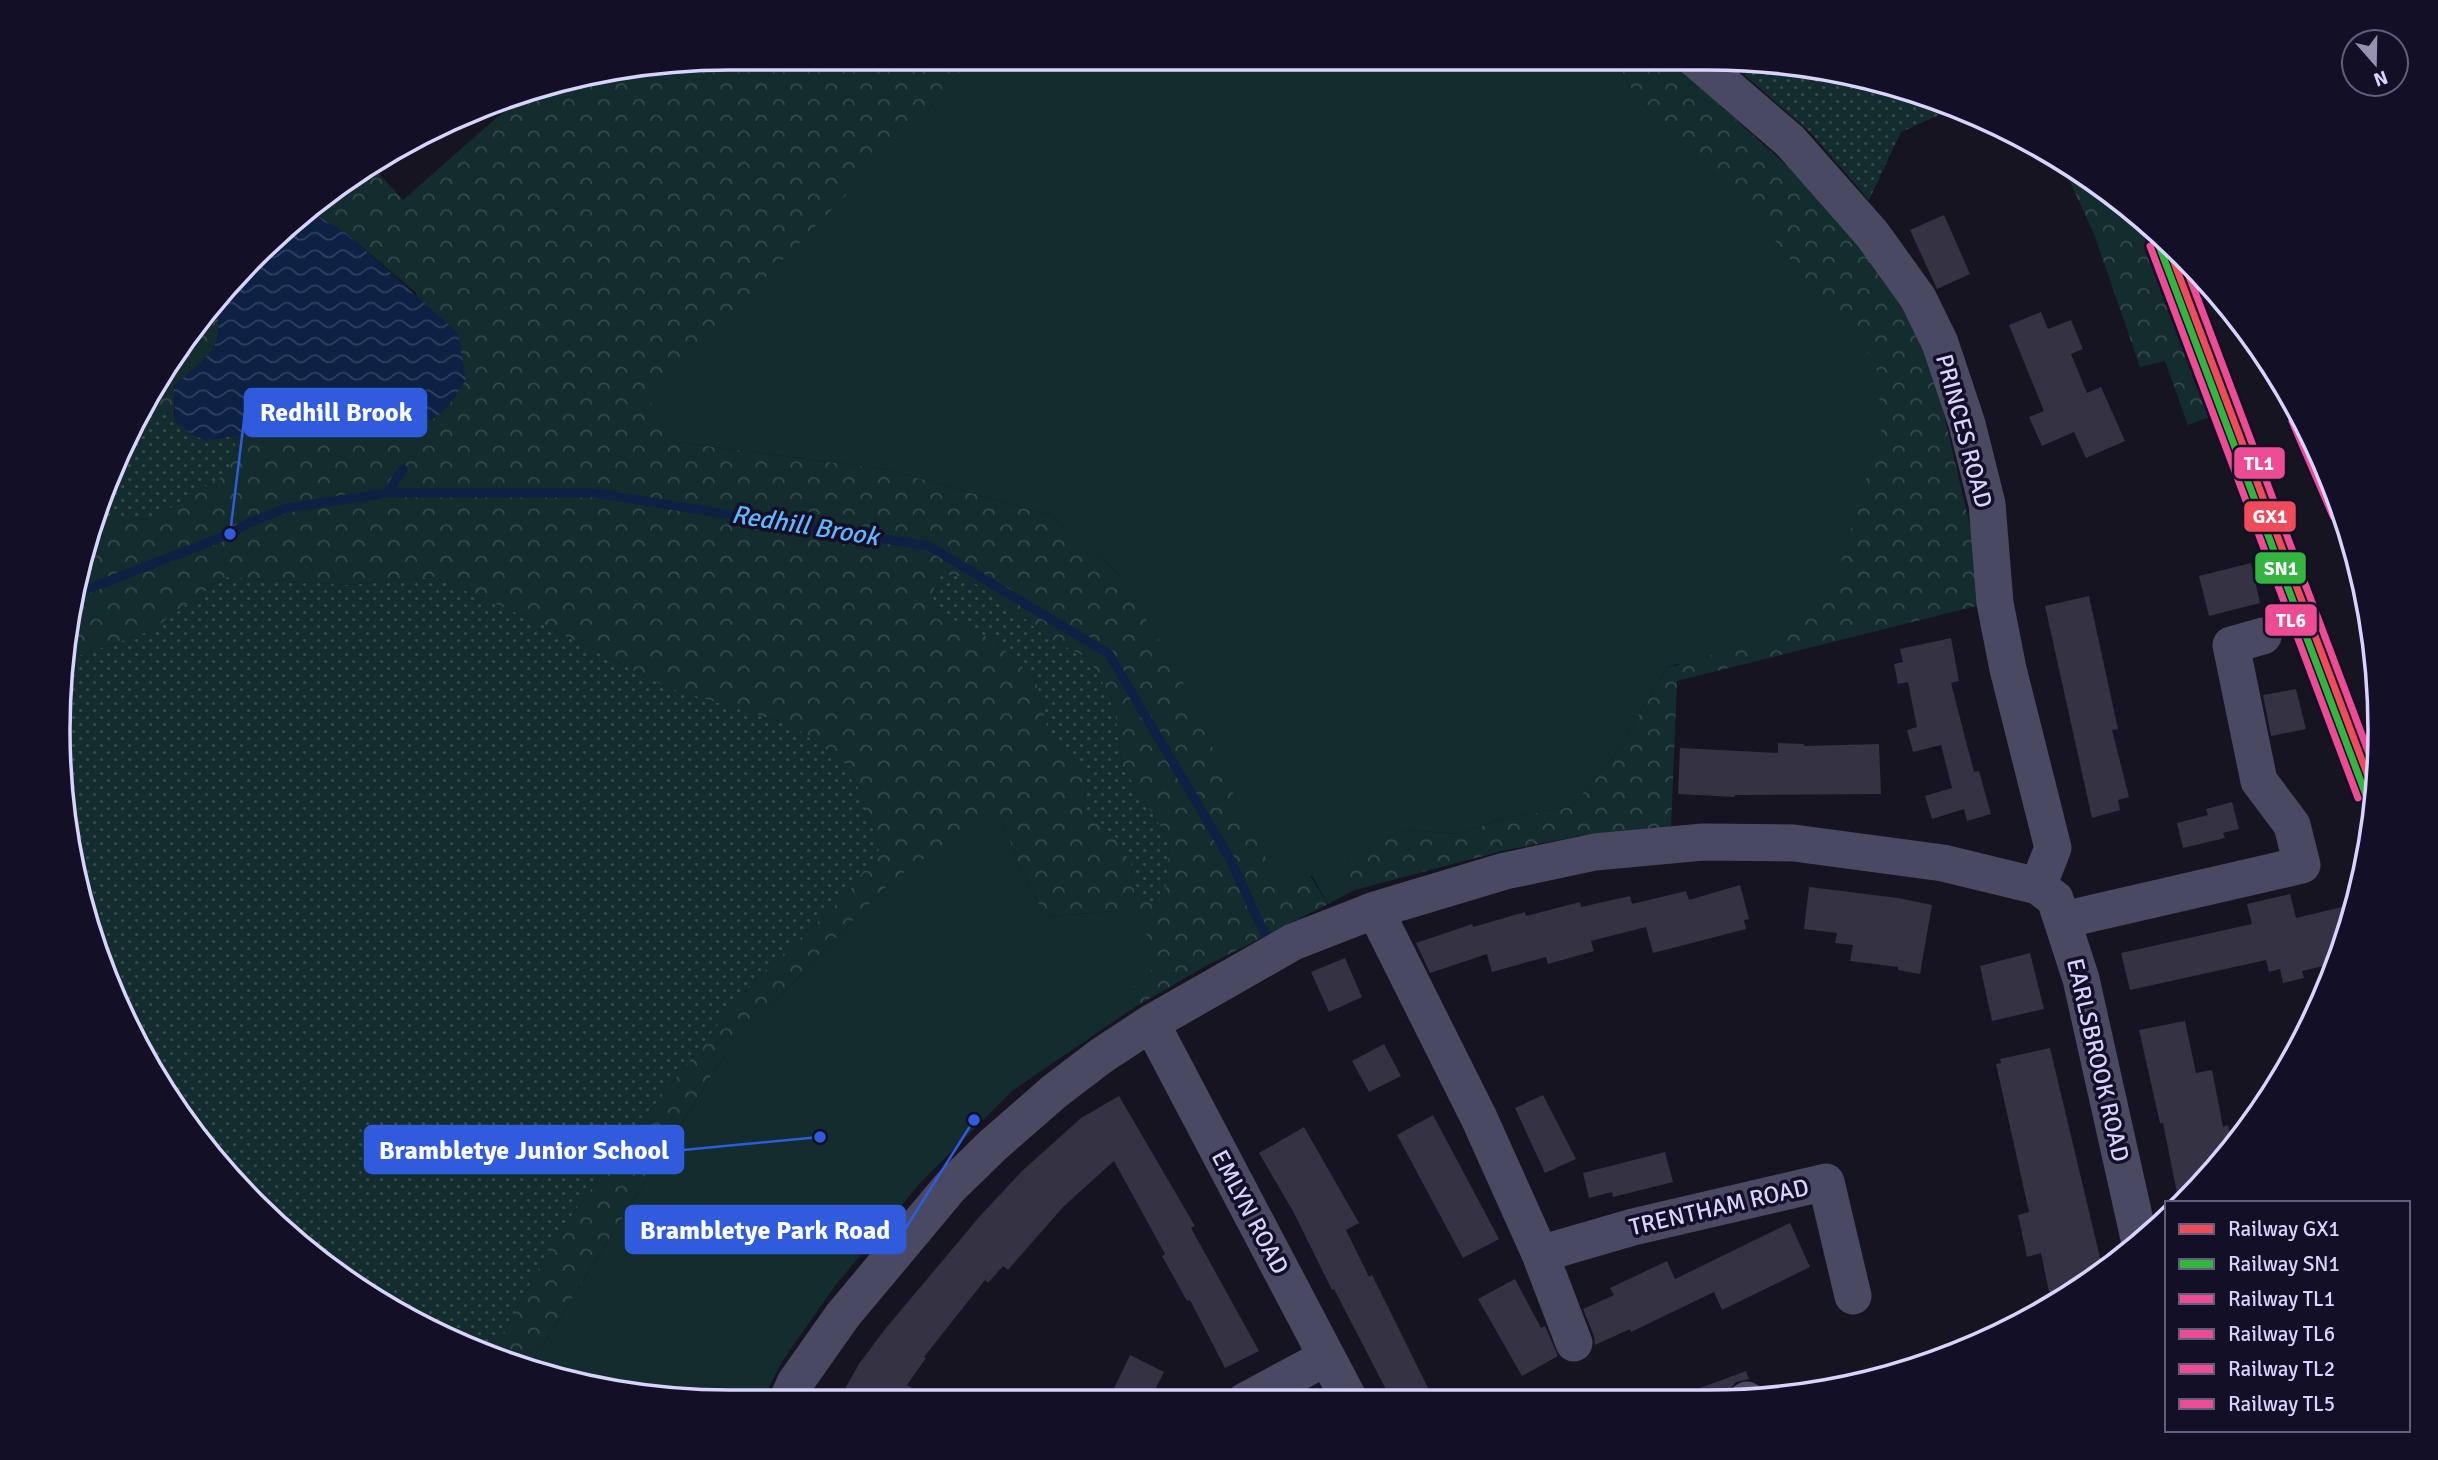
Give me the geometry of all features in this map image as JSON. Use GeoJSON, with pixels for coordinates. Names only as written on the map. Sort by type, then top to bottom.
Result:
{"type":"FeatureCollection","features":[{"type":"Feature","properties":{"kind":"street","name":"PRINCES ROAD"},"geometry":{"type":"LineString","coordinates":[[1708,70],[1790,141],[1872,234],[1918,298],[1940,344],[1967,424],[1987,504],[1994,603],[2053,848],[2038,886]]}},
{"type":"Feature","properties":{"kind":"street"},"geometry":{"type":"LineString","coordinates":[[2063,920],[2302,865],[2292,825],[2259,781],[2231,645],[2263,636]]}},
{"type":"Feature","properties":{"kind":"street"},"geometry":{"type":"LineString","coordinates":[[792,1390],[843,1315],[950,1187],[992,1146],[1055,1091],[1151,1023],[1293,942],[1375,910],[1505,871],[1583,855],[1703,842],[1794,844],[1943,863],[2038,886]]}},
{"type":"Feature","properties":{"kind":"street","name":"EARLSBROOK ROAD"},"geometry":{"type":"LineString","coordinates":[[2038,886],[2055,899],[2081,979],[2137,1231]]}},
{"type":"Feature","properties":{"kind":"street"},"geometry":{"type":"LineString","coordinates":[[1375,910],[1479,1118],[1540,1254],[1574,1343]]}},
{"type":"Feature","properties":{"kind":"street","name":"EMLYN ROAD"},"geometry":{"type":"LineString","coordinates":[[1151,1023],[1344,1390]]}},
{"type":"Feature","properties":{"kind":"street","name":"TRENTHAM ROAD"},"geometry":{"type":"LineString","coordinates":[[1540,1254],[1633,1227],[1826,1182],[1853,1296]]}},
{"type":"Feature","properties":{"kind":"street"},"geometry":{"type":"LineString","coordinates":[[1266,1390],[1328,1357]]}},
{"type":"Feature","properties":{"kind":"green space"},"geometry":{"type":"Polygon","coordinates":[[[962,70],[670,441],[890,470],[1052,516],[1117,572],[1328,904],[1206,966],[1135,1007],[1126,994],[1113,911],[1045,917],[1018,863],[1001,817],[891,882],[720,1062],[534,1360],[496,1347],[559,1232],[748,987],[847,894],[880,849],[851,768],[792,725],[666,687],[542,624],[434,577],[347,585],[225,577],[150,631],[74,657],[92,559],[106,516],[151,520],[228,473],[238,434],[270,429],[291,411],[328,411],[343,417],[381,410],[401,419],[413,415],[432,420],[434,417],[416,293],[347,234],[317,215],[378,172],[403,200],[506,109],[559,92],[687,71],[962,70]],[[942,574],[932,593],[936,611],[997,642],[1036,680],[1049,736],[1087,771],[1083,812],[1114,835],[1131,864],[1135,898],[1164,904],[1170,841],[1122,766],[1114,702],[1089,659],[1047,637],[1007,604],[965,577],[942,574]]]}},
{"type":"Feature","properties":{"kind":"green space"},"geometry":{"type":"Polygon","coordinates":[[[962,70],[1619,70],[1639,100],[1753,214],[1876,363],[1882,427],[1831,595],[1795,633],[1667,667],[1615,755],[1571,807],[1500,819],[1462,834],[1403,830],[1344,860],[1355,890],[1328,904],[1312,876],[1278,882],[1238,804],[1177,669],[1117,572],[1052,516],[890,470],[670,441],[650,401],[763,280],[926,113],[962,70]]]}},
{"type":"Feature","properties":{"kind":"green space"},"geometry":{"type":"Polygon","coordinates":[[[1619,70],[1682,70],[1800,178],[1875,260],[1930,355],[1988,603],[1677,681],[1671,827],[1585,835],[1502,851],[1355,890],[1343,860],[1403,830],[1462,834],[1500,819],[1571,807],[1615,755],[1667,667],[1679,665],[1753,214],[1639,100],[1619,70]]]}},
{"type":"Feature","properties":{"kind":"green space"},"geometry":{"type":"Polygon","coordinates":[[[1740,71],[1837,83],[1879,92],[1943,113],[1901,132],[1869,200],[1810,132],[1740,71]]]}},
{"type":"Feature","properties":{"kind":"green space"},"geometry":{"type":"Polygon","coordinates":[[[2068,176],[2110,206],[2143,234],[2213,416],[2188,425],[2165,361],[2140,367],[2094,234],[2068,176]]]}},
{"type":"Feature","properties":{"kind":"green space"},"geometry":{"type":"Polygon","coordinates":[[[218,314],[218,332],[212,350],[174,386],[174,414],[153,410],[181,363],[218,314]]]}},
{"type":"Feature","properties":{"kind":"green space"},"geometry":{"type":"Polygon","coordinates":[[[153,410],[174,414],[175,421],[198,437],[211,439],[238,434],[228,473],[151,520],[106,516],[120,477],[153,410]]]}},
{"type":"Feature","properties":{"kind":"green space"},"geometry":{"type":"Polygon","coordinates":[[[942,574],[965,577],[1007,604],[1047,637],[1089,659],[1114,702],[1122,766],[1170,841],[1164,904],[1135,898],[1131,864],[1114,835],[1083,812],[1087,771],[1049,736],[1036,680],[997,642],[936,611],[932,593],[942,574]]]}},
{"type":"Feature","properties":{"kind":"green space"},"geometry":{"type":"Polygon","coordinates":[[[225,577],[347,585],[434,577],[542,624],[666,687],[792,725],[851,768],[880,849],[847,894],[748,987],[649,1112],[559,1232],[496,1347],[438,1322],[363,1279],[328,1254],[263,1197],[206,1132],[181,1097],[138,1022],[105,942],[83,859],[71,773],[71,687],[74,657],[150,631],[225,577]]]}},
{"type":"Feature","properties":{"kind":"green space"},"geometry":{"type":"Polygon","coordinates":[[[1001,817],[1018,863],[1045,917],[1113,911],[1140,917],[1158,964],[1126,994],[1135,1007],[1012,1091],[920,1183],[835,1286],[781,1363],[768,1390],[687,1389],[644,1384],[559,1368],[534,1360],[720,1062],[891,882],[962,831],[1001,817]]]}},
{"type":"Feature","properties":{"kind":"water"},"geometry":{"type":"Polygon","coordinates":[[[317,215],[347,234],[458,333],[466,380],[447,408],[432,420],[414,415],[394,418],[381,411],[368,420],[343,417],[328,411],[292,411],[270,429],[206,441],[186,431],[175,421],[174,386],[212,350],[218,335],[218,314],[263,263],[317,215]]]}},
{"type":"Feature","properties":{"kind":"building"},"geometry":{"type":"Polygon","coordinates":[[[1944,215],[1970,274],[1937,289],[1910,230],[1944,215]]]}},
{"type":"Feature","properties":{"kind":"building"},"geometry":{"type":"Polygon","coordinates":[[[2041,312],[2048,329],[2071,320],[2083,349],[2071,354],[2087,393],[2101,387],[2125,441],[2086,458],[2074,432],[2042,446],[2029,417],[2044,411],[2009,325],[2041,312]]]}},
{"type":"Feature","properties":{"kind":"building"},"geometry":{"type":"Polygon","coordinates":[[[2251,563],[2260,603],[2209,616],[2199,576],[2251,563]]]}},
{"type":"Feature","properties":{"kind":"building"},"geometry":{"type":"Polygon","coordinates":[[[2089,596],[2118,729],[2112,730],[2129,797],[2118,800],[2120,810],[2092,818],[2045,606],[2089,596]]]}},
{"type":"Feature","properties":{"kind":"building"},"geometry":{"type":"Polygon","coordinates":[[[1951,638],[1959,681],[1951,683],[1974,772],[1979,771],[1991,814],[1967,821],[1964,809],[1932,819],[1925,796],[1952,788],[1941,745],[1913,752],[1907,730],[1917,727],[1908,682],[1898,684],[1894,664],[1903,662],[1900,649],[1951,638]]]}},
{"type":"Feature","properties":{"kind":"building"},"geometry":{"type":"Polygon","coordinates":[[[2296,689],[2306,729],[2271,736],[2263,695],[2296,689]]]}},
{"type":"Feature","properties":{"kind":"building"},"geometry":{"type":"Polygon","coordinates":[[[1778,743],[1804,746],[1879,744],[1881,794],[1734,797],[1678,794],[1680,748],[1778,753],[1778,743]]]}},
{"type":"Feature","properties":{"kind":"building"},"geometry":{"type":"Polygon","coordinates":[[[2232,802],[2239,829],[2223,833],[2225,838],[2183,848],[2177,823],[2208,815],[2206,809],[2232,802]]]}},
{"type":"Feature","properties":{"kind":"building"},"geometry":{"type":"Polygon","coordinates":[[[1740,885],[1749,919],[1744,920],[1746,929],[1653,953],[1646,927],[1591,941],[1594,951],[1548,964],[1546,957],[1492,972],[1487,954],[1430,973],[1416,943],[1472,924],[1473,927],[1525,912],[1526,916],[1580,902],[1581,907],[1630,896],[1632,904],[1686,891],[1689,900],[1740,885]]]}},
{"type":"Feature","properties":{"kind":"building"},"geometry":{"type":"Polygon","coordinates":[[[1809,887],[1932,905],[1920,974],[1898,970],[1898,967],[1850,961],[1853,945],[1835,943],[1837,933],[1804,929],[1809,887]]]}},
{"type":"Feature","properties":{"kind":"building"},"geometry":{"type":"Polygon","coordinates":[[[2290,894],[2296,918],[2342,907],[2324,966],[2302,971],[2304,978],[2283,983],[2280,969],[2269,972],[2266,960],[2130,990],[2121,953],[2252,924],[2247,904],[2290,894]]]}},
{"type":"Feature","properties":{"kind":"building"},"geometry":{"type":"Polygon","coordinates":[[[2030,953],[2044,1009],[1992,1021],[1980,966],[2030,953]]]}},
{"type":"Feature","properties":{"kind":"building"},"geometry":{"type":"Polygon","coordinates":[[[1345,958],[1362,997],[1329,1012],[1311,972],[1345,958]]]}},
{"type":"Feature","properties":{"kind":"building"},"geometry":{"type":"Polygon","coordinates":[[[2185,1021],[2196,1073],[2212,1070],[2223,1127],[2228,1125],[2230,1134],[2177,1194],[2163,1123],[2160,1123],[2139,1030],[2185,1021]]]}},
{"type":"Feature","properties":{"kind":"building"},"geometry":{"type":"Polygon","coordinates":[[[1384,1044],[1401,1076],[1369,1092],[1352,1061],[1384,1044]]]}},
{"type":"Feature","properties":{"kind":"building"},"geometry":{"type":"Polygon","coordinates":[[[2050,1048],[2101,1261],[2050,1295],[2041,1253],[2027,1257],[2018,1215],[2029,1212],[1996,1064],[2001,1063],[2000,1059],[2050,1048]]]}},
{"type":"Feature","properties":{"kind":"building"},"geometry":{"type":"Polygon","coordinates":[[[1543,1095],[1576,1159],[1545,1173],[1515,1108],[1543,1095]]]}},
{"type":"Feature","properties":{"kind":"building"},"geometry":{"type":"Polygon","coordinates":[[[1119,1096],[1195,1226],[1191,1228],[1259,1351],[1225,1368],[1190,1300],[1187,1301],[1162,1256],[1165,1254],[1114,1161],[1063,1207],[1008,1270],[1003,1266],[988,1283],[985,1280],[924,1357],[926,1358],[907,1385],[915,1390],[844,1390],[859,1364],[886,1328],[980,1216],[1022,1171],[1081,1118],[1119,1096]]]}},
{"type":"Feature","properties":{"kind":"building"},"geometry":{"type":"Polygon","coordinates":[[[1433,1115],[1499,1239],[1463,1258],[1397,1135],[1433,1115]]]}},
{"type":"Feature","properties":{"kind":"building"},"geometry":{"type":"Polygon","coordinates":[[[1304,1127],[1359,1223],[1346,1230],[1369,1277],[1372,1275],[1429,1390],[1386,1390],[1294,1213],[1259,1153],[1304,1127]]]}},
{"type":"Feature","properties":{"kind":"building"},"geometry":{"type":"Polygon","coordinates":[[[1665,1152],[1673,1182],[1613,1197],[1612,1192],[1589,1198],[1583,1173],[1665,1152]]]}},
{"type":"Feature","properties":{"kind":"building"},"geometry":{"type":"Polygon","coordinates":[[[1790,1223],[1810,1267],[1722,1310],[1714,1292],[1631,1332],[1630,1329],[1595,1345],[1583,1309],[1614,1295],[1610,1288],[1667,1261],[1675,1279],[1790,1223]]]}},
{"type":"Feature","properties":{"kind":"building"},"geometry":{"type":"Polygon","coordinates":[[[1515,1279],[1541,1328],[1545,1326],[1558,1356],[1522,1376],[1478,1299],[1515,1279]]]}},
{"type":"Feature","properties":{"kind":"building"},"geometry":{"type":"Polygon","coordinates":[[[1130,1355],[1164,1372],[1155,1390],[1113,1390],[1130,1355]]]}},
{"type":"Feature","properties":{"kind":"building"},"geometry":{"type":"Polygon","coordinates":[[[1746,1371],[1749,1379],[1736,1382],[1729,1390],[1695,1390],[1746,1371]]]}},
{"type":"Feature","properties":{"kind":"waterway"},"geometry":{"type":"LineString","coordinates":[[387,493],[403,469]]}},
{"type":"Feature","properties":{"kind":"waterway","name":"Redhill Brook"},"geometry":{"type":"LineString","coordinates":[[85,590],[230,534],[248,523],[287,508],[387,493],[594,493],[929,546],[1109,654],[1230,859],[1266,937]]}},
{"type":"Feature","properties":{"kind":"rail line","name":"TL6"},"geometry":{"type":"LineString","coordinates":[[2150,246],[2358,798]]}},
{"type":"Feature","properties":{"kind":"rail line","name":"SN1"},"geometry":{"type":"LineString","coordinates":[[2161,250],[2365,792]]}},
{"type":"Feature","properties":{"kind":"rail line","name":"GX1"},"geometry":{"type":"LineString","coordinates":[[2174,262],[2367,773]]}},
{"type":"Feature","properties":{"kind":"rail line","name":"TL1"},"geometry":{"type":"LineString","coordinates":[[2191,280],[2368,750]]}},
{"type":"Feature","properties":{"kind":"rail line","name":"TL5"},"geometry":{"type":"LineString","coordinates":[[2296,431],[2328,505]]}},
{"type":"Feature","properties":{"kind":"place","name":"Redhill Brook"},"geometry":{"type":"Point","coordinates":[230,534]}},
{"type":"Feature","properties":{"kind":"place","name":"Brambletye Park Road"},"geometry":{"type":"Point","coordinates":[974,1120]}},
{"type":"Feature","properties":{"kind":"place","name":"Brambletye Junior School"},"geometry":{"type":"Point","coordinates":[820,1137]}}]}
